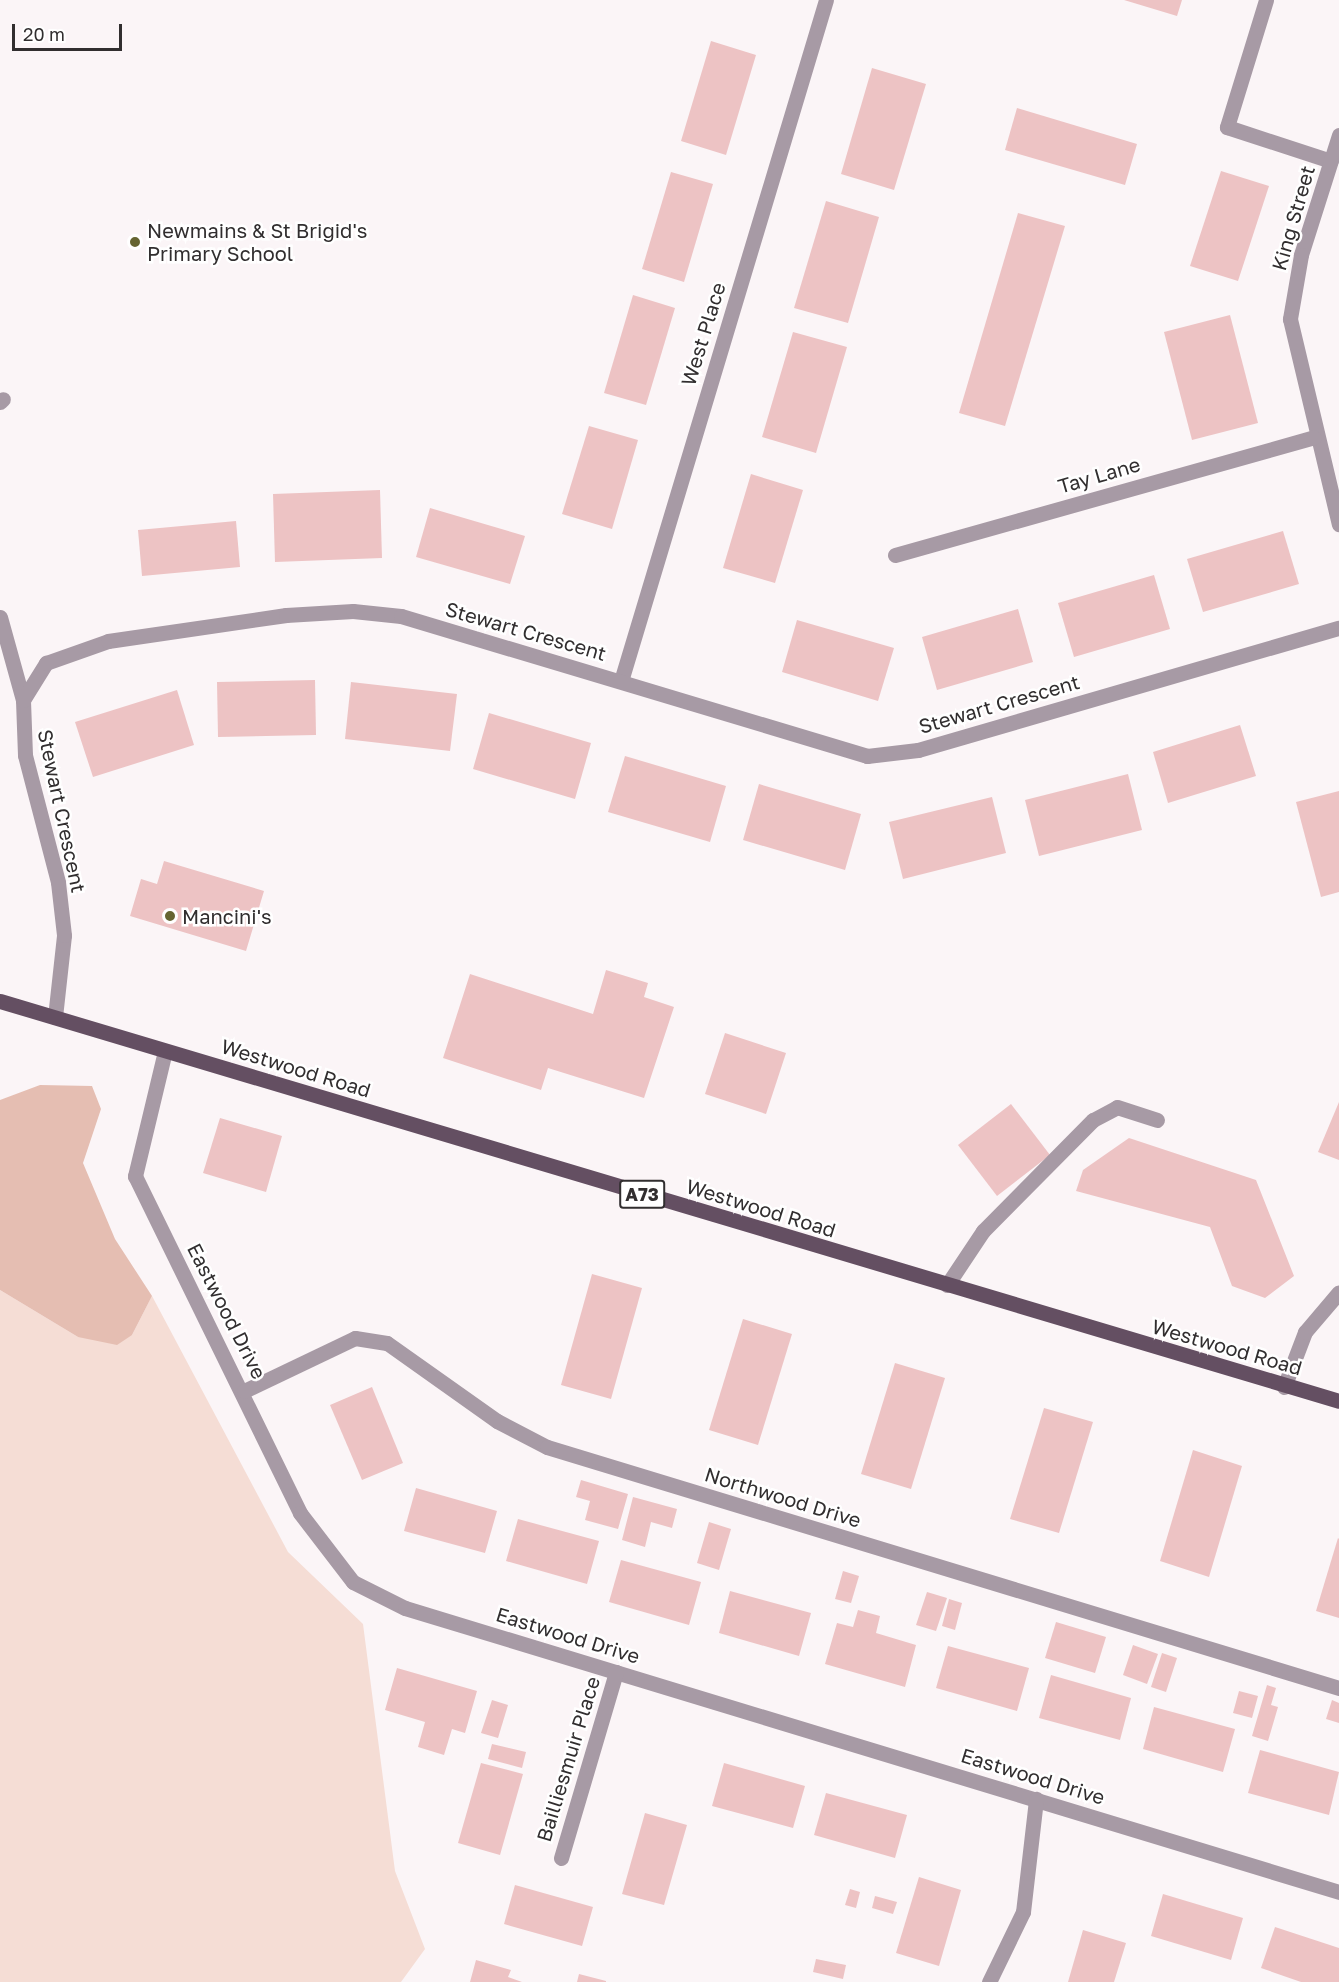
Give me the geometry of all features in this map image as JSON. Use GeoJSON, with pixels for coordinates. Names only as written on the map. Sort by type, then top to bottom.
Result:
{"type":"FeatureCollection","features":[{"type":"Feature","properties":{"kind":"main road","name":"Westwood Road"},"geometry":{"type":"LineString","coordinates":[[0,1001],[1339,1401]]}},
{"type":"Feature","properties":{"kind":"street","name":"West Place"},"geometry":{"type":"LineString","coordinates":[[621,681],[826,0]]}},
{"type":"Feature","properties":{"kind":"street"},"geometry":{"type":"LineString","coordinates":[[1266,0],[1227,127],[1331,160]]}},
{"type":"Feature","properties":{"kind":"street","name":"King Street"},"geometry":{"type":"LineString","coordinates":[[1339,135],[1300,255],[1290,319],[1314,437],[1339,524]]}},
{"type":"Feature","properties":{"kind":"street","name":"Tay Lane"},"geometry":{"type":"LineString","coordinates":[[895,555],[1314,437]]}},
{"type":"Feature","properties":{"kind":"street","name":"Stewart Crescent"},"geometry":{"type":"LineString","coordinates":[[55,1017],[64,935],[58,882],[25,755],[23,700],[46,663],[108,641],[203,624],[353,611],[401,616],[867,756],[918,750],[1339,628]]}},
{"type":"Feature","properties":{"kind":"street"},"geometry":{"type":"LineString","coordinates":[[0,617],[23,700]]}},
{"type":"Feature","properties":{"kind":"street","name":"Eastwood Drive"},"geometry":{"type":"LineString","coordinates":[[165,1051],[135,1176],[244,1391],[300,1513],[353,1582],[405,1608],[1339,1892]]}},
{"type":"Feature","properties":{"kind":"street"},"geometry":{"type":"LineString","coordinates":[[947,1285],[990,1223],[1093,1120],[1117,1107],[1157,1120]]}},
{"type":"Feature","properties":{"kind":"street"},"geometry":{"type":"LineString","coordinates":[[1284,1386],[1305,1332],[1339,1292]]}},
{"type":"Feature","properties":{"kind":"street","name":"Northwood Drive"},"geometry":{"type":"LineString","coordinates":[[244,1391],[355,1338],[387,1343],[497,1421],[547,1447],[1339,1688]]}},
{"type":"Feature","properties":{"kind":"street","name":"Bailliesmuir Place"},"geometry":{"type":"LineString","coordinates":[[561,1858],[616,1672]]}},
{"type":"Feature","properties":{"kind":"street"},"geometry":{"type":"LineString","coordinates":[[989,1982],[1023,1912],[1036,1798]]}},
{"type":"Feature","properties":{"kind":"shaded area"},"geometry":{"type":"Polygon","coordinates":[[[40,1085],[92,1086],[101,1109],[83,1163],[115,1239],[152,1296],[132,1335],[117,1345],[78,1337],[0,1290],[0,1100],[40,1085]]]}},
{"type":"Feature","properties":{"kind":"shaded area"},"geometry":{"type":"Polygon","coordinates":[[[0,1290],[78,1337],[132,1335],[152,1296],[288,1552],[363,1624],[395,1871],[425,1949],[401,1982],[0,1982],[0,1290]]]}},
{"type":"Feature","properties":{"kind":"building"},"geometry":{"type":"Polygon","coordinates":[[[1124,0],[1182,0],[1177,16],[1124,0]]]}},
{"type":"Feature","properties":{"kind":"building"},"geometry":{"type":"Polygon","coordinates":[[[711,41],[756,55],[726,155],[681,141],[711,41]]]}},
{"type":"Feature","properties":{"kind":"building"},"geometry":{"type":"Polygon","coordinates":[[[872,68],[926,84],[894,190],[841,174],[872,68]]]}},
{"type":"Feature","properties":{"kind":"building"},"geometry":{"type":"Polygon","coordinates":[[[1017,108],[1137,144],[1125,185],[1005,150],[1017,108]]]}},
{"type":"Feature","properties":{"kind":"building"},"geometry":{"type":"Polygon","coordinates":[[[1221,171],[1269,186],[1238,281],[1190,266],[1221,171]]]}},
{"type":"Feature","properties":{"kind":"building"},"geometry":{"type":"Polygon","coordinates":[[[671,172],[713,184],[684,282],[642,269],[671,172]]]}},
{"type":"Feature","properties":{"kind":"building"},"geometry":{"type":"Polygon","coordinates":[[[826,201],[879,217],[848,323],[794,308],[826,201]]]}},
{"type":"Feature","properties":{"kind":"building"},"geometry":{"type":"Polygon","coordinates":[[[1018,213],[1065,226],[1005,426],[959,413],[1018,213]]]}},
{"type":"Feature","properties":{"kind":"building"},"geometry":{"type":"Polygon","coordinates":[[[633,295],[675,308],[646,405],[604,393],[633,295]]]}},
{"type":"Feature","properties":{"kind":"building"},"geometry":{"type":"Polygon","coordinates":[[[1230,315],[1258,423],[1192,440],[1164,332],[1230,315]]]}},
{"type":"Feature","properties":{"kind":"building"},"geometry":{"type":"Polygon","coordinates":[[[793,332],[847,347],[816,453],[762,437],[793,332]]]}},
{"type":"Feature","properties":{"kind":"building"},"geometry":{"type":"Polygon","coordinates":[[[589,426],[638,440],[612,529],[562,514],[589,426]]]}},
{"type":"Feature","properties":{"kind":"building"},"geometry":{"type":"Polygon","coordinates":[[[751,474],[803,490],[775,583],[723,568],[751,474]]]}},
{"type":"Feature","properties":{"kind":"building"},"geometry":{"type":"Polygon","coordinates":[[[380,490],[382,558],[275,562],[273,494],[380,490]]]}},
{"type":"Feature","properties":{"kind":"building"},"geometry":{"type":"Polygon","coordinates":[[[430,508],[525,536],[510,584],[416,557],[430,508]]]}},
{"type":"Feature","properties":{"kind":"building"},"geometry":{"type":"Polygon","coordinates":[[[236,521],[240,567],[142,576],[138,530],[236,521]]]}},
{"type":"Feature","properties":{"kind":"building"},"geometry":{"type":"Polygon","coordinates":[[[1283,531],[1299,584],[1203,612],[1187,559],[1283,531]]]}},
{"type":"Feature","properties":{"kind":"building"},"geometry":{"type":"Polygon","coordinates":[[[1154,575],[1170,629],[1074,657],[1058,603],[1154,575]]]}},
{"type":"Feature","properties":{"kind":"building"},"geometry":{"type":"Polygon","coordinates":[[[1018,609],[1033,662],[937,690],[922,637],[1018,609]]]}},
{"type":"Feature","properties":{"kind":"building"},"geometry":{"type":"Polygon","coordinates":[[[797,620],[894,648],[878,701],[782,672],[797,620]]]}},
{"type":"Feature","properties":{"kind":"building"},"geometry":{"type":"Polygon","coordinates":[[[315,680],[316,735],[218,737],[217,682],[315,680]]]}},
{"type":"Feature","properties":{"kind":"building"},"geometry":{"type":"Polygon","coordinates":[[[351,682],[457,694],[450,751],[345,739],[351,682]]]}},
{"type":"Feature","properties":{"kind":"building"},"geometry":{"type":"Polygon","coordinates":[[[177,690],[194,745],[93,777],[75,722],[177,690]]]}},
{"type":"Feature","properties":{"kind":"building"},"geometry":{"type":"Polygon","coordinates":[[[489,713],[591,743],[575,799],[473,769],[489,713]]]}},
{"type":"Feature","properties":{"kind":"building"},"geometry":{"type":"Polygon","coordinates":[[[1240,725],[1256,776],[1168,803],[1153,752],[1240,725]]]}},
{"type":"Feature","properties":{"kind":"building"},"geometry":{"type":"Polygon","coordinates":[[[625,756],[726,786],[710,842],[608,812],[625,756]]]}},
{"type":"Feature","properties":{"kind":"building"},"geometry":{"type":"Polygon","coordinates":[[[1128,774],[1142,830],[1039,856],[1025,800],[1128,774]]]}},
{"type":"Feature","properties":{"kind":"building"},"geometry":{"type":"Polygon","coordinates":[[[759,784],[861,814],[845,870],[743,840],[759,784]]]}},
{"type":"Feature","properties":{"kind":"building"},"geometry":{"type":"Polygon","coordinates":[[[1339,791],[1339,892],[1321,897],[1296,802],[1339,791]]]}},
{"type":"Feature","properties":{"kind":"building"},"geometry":{"type":"Polygon","coordinates":[[[992,797],[1006,853],[903,879],[889,822],[992,797]]]}},
{"type":"Feature","properties":{"kind":"building"},"geometry":{"type":"Polygon","coordinates":[[[164,861],[264,891],[246,951],[130,916],[141,879],[157,884],[164,861]]]}},
{"type":"Feature","properties":{"kind":"building"},"geometry":{"type":"Polygon","coordinates":[[[606,970],[648,983],[644,997],[674,1007],[644,1098],[548,1068],[541,1090],[443,1058],[470,974],[593,1014],[606,970]]]}},
{"type":"Feature","properties":{"kind":"building"},"geometry":{"type":"Polygon","coordinates":[[[725,1033],[786,1053],[766,1114],[705,1094],[725,1033]]]}},
{"type":"Feature","properties":{"kind":"building"},"geometry":{"type":"Polygon","coordinates":[[[1339,1102],[1339,1160],[1318,1152],[1339,1102]]]}},
{"type":"Feature","properties":{"kind":"building"},"geometry":{"type":"Polygon","coordinates":[[[1011,1104],[1050,1155],[997,1196],[958,1145],[1011,1104]]]}},
{"type":"Feature","properties":{"kind":"building"},"geometry":{"type":"Polygon","coordinates":[[[220,1118],[282,1136],[266,1192],[203,1173],[220,1118]]]}},
{"type":"Feature","properties":{"kind":"building"},"geometry":{"type":"Polygon","coordinates":[[[1129,1138],[1256,1180],[1294,1276],[1265,1298],[1232,1286],[1210,1227],[1076,1191],[1083,1170],[1129,1138]]]}},
{"type":"Feature","properties":{"kind":"building"},"geometry":{"type":"Polygon","coordinates":[[[592,1274],[642,1288],[611,1399],[561,1385],[592,1274]]]}},
{"type":"Feature","properties":{"kind":"building"},"geometry":{"type":"Polygon","coordinates":[[[743,1319],[792,1334],[758,1445],[709,1430],[743,1319]]]}},
{"type":"Feature","properties":{"kind":"building"},"geometry":{"type":"Polygon","coordinates":[[[895,1363],[945,1378],[911,1489],[861,1474],[895,1363]]]}},
{"type":"Feature","properties":{"kind":"building"},"geometry":{"type":"Polygon","coordinates":[[[372,1387],[403,1463],[362,1480],[330,1405],[372,1387]]]}},
{"type":"Feature","properties":{"kind":"building"},"geometry":{"type":"Polygon","coordinates":[[[1044,1408],[1093,1422],[1059,1533],[1010,1519],[1044,1408]]]}},
{"type":"Feature","properties":{"kind":"building"},"geometry":{"type":"Polygon","coordinates":[[[1193,1450],[1242,1466],[1209,1577],[1160,1561],[1193,1450]]]}},
{"type":"Feature","properties":{"kind":"building"},"geometry":{"type":"Polygon","coordinates":[[[581,1480],[628,1494],[618,1529],[585,1520],[590,1501],[576,1497],[581,1480]]]}},
{"type":"Feature","properties":{"kind":"building"},"geometry":{"type":"Polygon","coordinates":[[[416,1488],[497,1511],[485,1553],[404,1531],[416,1488]]]}},
{"type":"Feature","properties":{"kind":"building"},"geometry":{"type":"Polygon","coordinates":[[[633,1497],[677,1509],[672,1528],[651,1522],[645,1547],[622,1540],[633,1497]]]}},
{"type":"Feature","properties":{"kind":"building"},"geometry":{"type":"Polygon","coordinates":[[[518,1519],[599,1541],[587,1584],[506,1561],[518,1519]]]}},
{"type":"Feature","properties":{"kind":"building"},"geometry":{"type":"Polygon","coordinates":[[[709,1522],[731,1529],[719,1570],[697,1563],[709,1522]]]}},
{"type":"Feature","properties":{"kind":"building"},"geometry":{"type":"Polygon","coordinates":[[[1339,1539],[1339,1618],[1316,1611],[1339,1539]]]}},
{"type":"Feature","properties":{"kind":"building"},"geometry":{"type":"Polygon","coordinates":[[[621,1560],[701,1582],[689,1625],[609,1602],[621,1560]]]}},
{"type":"Feature","properties":{"kind":"building"},"geometry":{"type":"Polygon","coordinates":[[[843,1571],[859,1576],[851,1603],[835,1599],[843,1571]]]}},
{"type":"Feature","properties":{"kind":"building"},"geometry":{"type":"Polygon","coordinates":[[[730,1591],[811,1613],[799,1656],[719,1633],[730,1591]]]}},
{"type":"Feature","properties":{"kind":"building"},"geometry":{"type":"Polygon","coordinates":[[[927,1592],[947,1598],[936,1631],[916,1625],[927,1592]]]}},
{"type":"Feature","properties":{"kind":"building"},"geometry":{"type":"Polygon","coordinates":[[[949,1599],[962,1603],[955,1630],[942,1626],[949,1599]]]}},
{"type":"Feature","properties":{"kind":"building"},"geometry":{"type":"Polygon","coordinates":[[[858,1610],[880,1616],[876,1633],[916,1645],[905,1687],[825,1664],[837,1623],[853,1627],[858,1610]]]}},
{"type":"Feature","properties":{"kind":"building"},"geometry":{"type":"Polygon","coordinates":[[[1056,1622],[1106,1637],[1095,1673],[1045,1658],[1056,1622]]]}},
{"type":"Feature","properties":{"kind":"building"},"geometry":{"type":"Polygon","coordinates":[[[1133,1645],[1158,1654],[1147,1684],[1123,1675],[1133,1645]]]}},
{"type":"Feature","properties":{"kind":"building"},"geometry":{"type":"Polygon","coordinates":[[[948,1646],[1029,1668],[1017,1711],[936,1688],[948,1646]]]}},
{"type":"Feature","properties":{"kind":"building"},"geometry":{"type":"Polygon","coordinates":[[[1162,1653],[1177,1658],[1166,1692],[1151,1687],[1162,1653]]]}},
{"type":"Feature","properties":{"kind":"building"},"geometry":{"type":"Polygon","coordinates":[[[397,1668],[477,1691],[465,1733],[452,1729],[444,1755],[418,1747],[425,1722],[385,1710],[397,1668]]]}},
{"type":"Feature","properties":{"kind":"building"},"geometry":{"type":"Polygon","coordinates":[[[1051,1675],[1131,1698],[1120,1740],[1039,1718],[1051,1675]]]}},
{"type":"Feature","properties":{"kind":"building"},"geometry":{"type":"Polygon","coordinates":[[[1267,1685],[1276,1688],[1271,1705],[1278,1707],[1268,1741],[1252,1736],[1267,1685]]]}},
{"type":"Feature","properties":{"kind":"building"},"geometry":{"type":"Polygon","coordinates":[[[1239,1691],[1258,1696],[1252,1718],[1233,1713],[1239,1691]]]}},
{"type":"Feature","properties":{"kind":"building"},"geometry":{"type":"Polygon","coordinates":[[[492,1700],[508,1705],[498,1738],[481,1733],[492,1700]]]}},
{"type":"Feature","properties":{"kind":"building"},"geometry":{"type":"Polygon","coordinates":[[[1332,1700],[1339,1703],[1339,1723],[1326,1719],[1332,1700]]]}},
{"type":"Feature","properties":{"kind":"building"},"geometry":{"type":"Polygon","coordinates":[[[1154,1707],[1235,1729],[1223,1772],[1143,1749],[1154,1707]]]}},
{"type":"Feature","properties":{"kind":"building"},"geometry":{"type":"Polygon","coordinates":[[[492,1744],[526,1752],[522,1768],[488,1759],[492,1744]]]}},
{"type":"Feature","properties":{"kind":"building"},"geometry":{"type":"Polygon","coordinates":[[[1260,1750],[1339,1772],[1329,1815],[1248,1793],[1260,1750]]]}},
{"type":"Feature","properties":{"kind":"building"},"geometry":{"type":"Polygon","coordinates":[[[481,1763],[523,1774],[500,1855],[458,1843],[481,1763]]]}},
{"type":"Feature","properties":{"kind":"building"},"geometry":{"type":"Polygon","coordinates":[[[724,1763],[805,1786],[793,1828],[712,1806],[724,1763]]]}},
{"type":"Feature","properties":{"kind":"building"},"geometry":{"type":"Polygon","coordinates":[[[826,1793],[907,1815],[895,1858],[814,1835],[826,1793]]]}},
{"type":"Feature","properties":{"kind":"building"},"geometry":{"type":"Polygon","coordinates":[[[645,1813],[687,1825],[664,1905],[622,1894],[645,1813]]]}},
{"type":"Feature","properties":{"kind":"building"},"geometry":{"type":"Polygon","coordinates":[[[919,1877],[961,1890],[939,1966],[896,1953],[919,1877]]]}},
{"type":"Feature","properties":{"kind":"building"},"geometry":{"type":"Polygon","coordinates":[[[515,1885],[593,1907],[582,1946],[504,1924],[515,1885]]]}},
{"type":"Feature","properties":{"kind":"building"},"geometry":{"type":"Polygon","coordinates":[[[850,1889],[860,1892],[856,1908],[845,1905],[850,1889]]]}},
{"type":"Feature","properties":{"kind":"building"},"geometry":{"type":"Polygon","coordinates":[[[1163,1894],[1243,1918],[1231,1960],[1151,1936],[1163,1894]]]}},
{"type":"Feature","properties":{"kind":"building"},"geometry":{"type":"Polygon","coordinates":[[[875,1896],[897,1902],[893,1914],[872,1908],[875,1896]]]}},
{"type":"Feature","properties":{"kind":"building"},"geometry":{"type":"Polygon","coordinates":[[[1275,1927],[1339,1948],[1339,1982],[1301,1982],[1261,1968],[1275,1927]]]}},
{"type":"Feature","properties":{"kind":"building"},"geometry":{"type":"Polygon","coordinates":[[[1083,1930],[1126,1943],[1114,1982],[1068,1982],[1083,1930]]]}},
{"type":"Feature","properties":{"kind":"building"},"geometry":{"type":"Polygon","coordinates":[[[816,1959],[846,1965],[843,1979],[813,1972],[816,1959]]]}},
{"type":"Feature","properties":{"kind":"building"},"geometry":{"type":"Polygon","coordinates":[[[476,1960],[511,1970],[508,1977],[522,1982],[470,1982],[476,1960]]]}},
{"type":"Feature","properties":{"kind":"building"},"geometry":{"type":"Polygon","coordinates":[[[579,1974],[606,1981],[606,1982],[577,1982],[579,1974]]]}},
{"type":"Feature","properties":{"kind":"place","name":"Newmains & St Brigid's Primary School"},"geometry":{"type":"Point","coordinates":[135,242]}},
{"type":"Feature","properties":{"kind":"place","name":"Mancini's"},"geometry":{"type":"Point","coordinates":[170,916]}}]}
